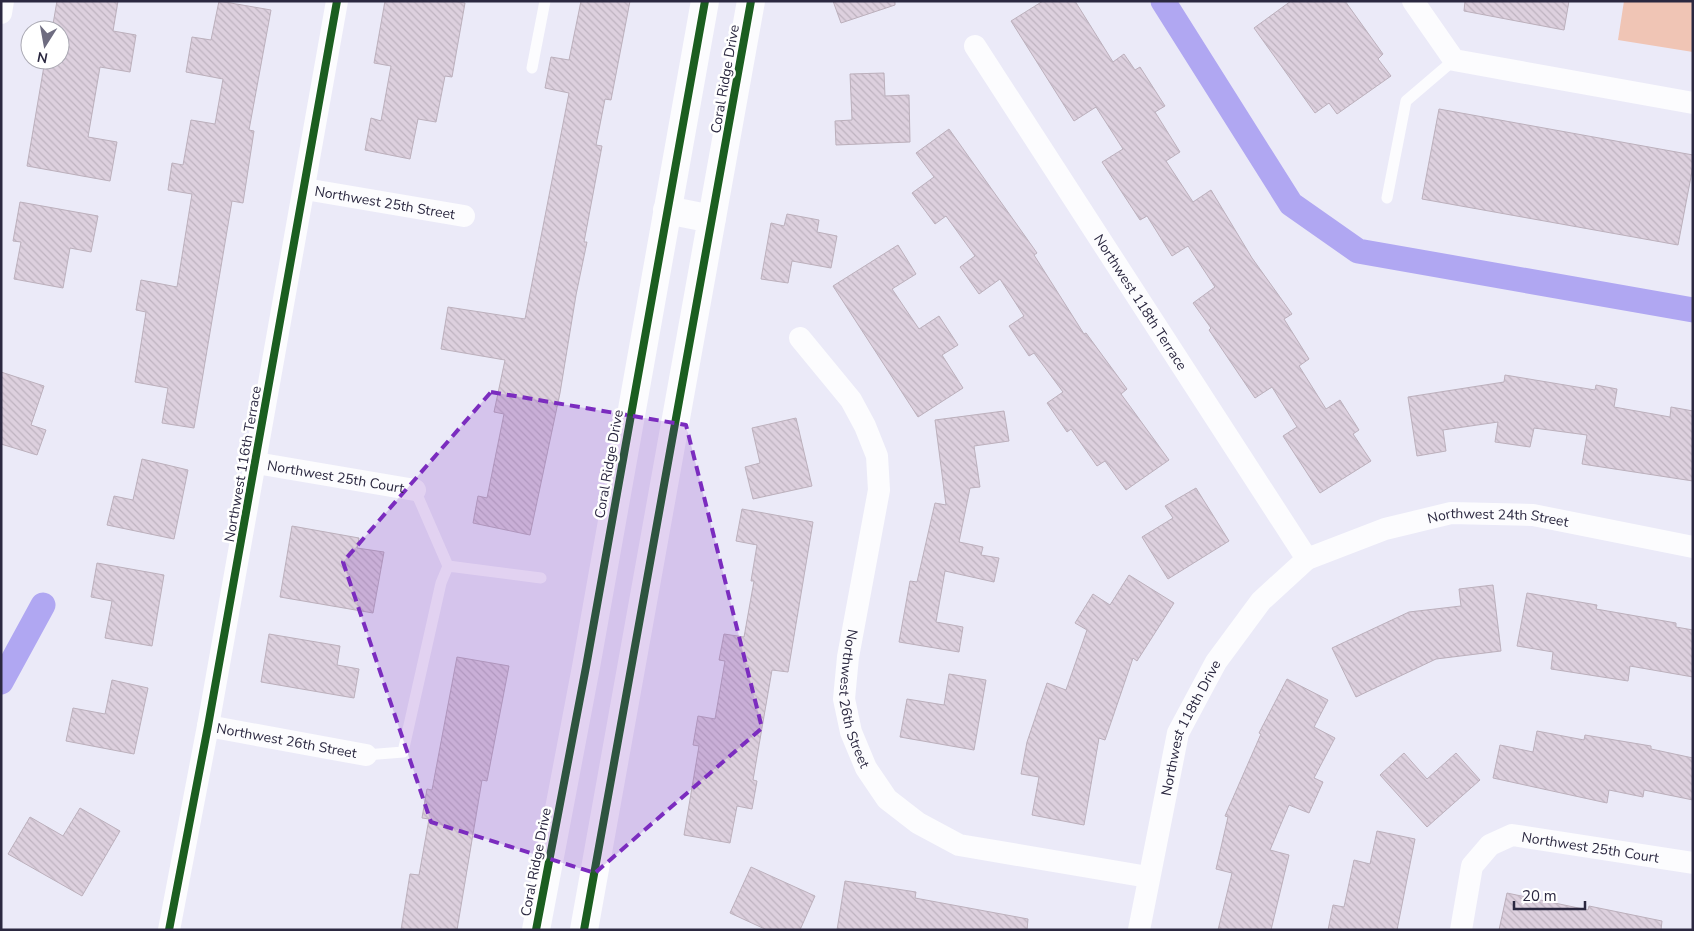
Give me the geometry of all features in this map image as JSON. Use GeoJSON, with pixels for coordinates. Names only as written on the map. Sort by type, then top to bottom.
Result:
{"type":"FeatureCollection","features":[{"type":"Feature","properties":{"kind":"main road","name":"Coral Ridge Drive"},"geometry":{"type":"LineString","coordinates":[[536,930],[586,667],[705,1]]}},
{"type":"Feature","properties":{"kind":"main road","name":"Coral Ridge Drive"},"geometry":{"type":"LineString","coordinates":[[584,930],[751,1]]}},
{"type":"Feature","properties":{"kind":"main road"},"geometry":{"type":"LineString","coordinates":[[667,210],[712,219]]}},
{"type":"Feature","properties":{"kind":"street"},"geometry":{"type":"LineString","coordinates":[[1,13],[4,1]]}},
{"type":"Feature","properties":{"kind":"street","name":"Northwest 116th Terrace"},"geometry":{"type":"LineString","coordinates":[[169,930],[256,463],[338,1]]}},
{"type":"Feature","properties":{"kind":"street"},"geometry":{"type":"LineString","coordinates":[[1413,1],[1454,60],[1693,103]]}},
{"type":"Feature","properties":{"kind":"street","name":"Northwest 118th Terrace"},"geometry":{"type":"LineString","coordinates":[[975,46],[1306,559]]}},
{"type":"Feature","properties":{"kind":"street","name":"Northwest 25th Street"},"geometry":{"type":"LineString","coordinates":[[305,189],[464,216]]}},
{"type":"Feature","properties":{"kind":"street","name":"Northwest 26th Street"},"geometry":{"type":"LineString","coordinates":[[800,338],[851,400],[865,426],[877,456],[879,490],[848,657],[844,699],[851,732],[866,768],[887,800],[918,823],[959,845],[1148,878]]}},
{"type":"Feature","properties":{"kind":"street","name":"Northwest 25th Court"},"geometry":{"type":"LineString","coordinates":[[256,463],[415,490]]}},
{"type":"Feature","properties":{"kind":"street","name":"Northwest 24th Street"},"geometry":{"type":"LineString","coordinates":[[1306,559],[1385,529],[1451,513],[1533,515],[1693,547]]}},
{"type":"Feature","properties":{"kind":"street","name":"Northwest 118th Drive"},"geometry":{"type":"LineString","coordinates":[[1139,930],[1178,733],[1222,654],[1261,601],[1306,559]]}},
{"type":"Feature","properties":{"kind":"street","name":"Northwest 26th Street"},"geometry":{"type":"LineString","coordinates":[[208,726],[366,755]]}},
{"type":"Feature","properties":{"kind":"street","name":"Northwest 25th Court"},"geometry":{"type":"LineString","coordinates":[[1460,930],[1472,866],[1490,844],[1512,835],[1693,864]]}},
{"type":"Feature","properties":{"kind":"lane"},"geometry":{"type":"LineString","coordinates":[[532,68],[545,1]]}},
{"type":"Feature","properties":{"kind":"lane"},"geometry":{"type":"LineString","coordinates":[[1387,198],[1406,101],[1454,60]]}},
{"type":"Feature","properties":{"kind":"lane"},"geometry":{"type":"LineString","coordinates":[[366,755],[403,752],[441,584],[448,566],[415,490]]}},
{"type":"Feature","properties":{"kind":"lane"},"geometry":{"type":"LineString","coordinates":[[448,566],[541,578]]}},
{"type":"Feature","properties":{"kind":"highlighted area"},"geometry":{"type":"Polygon","coordinates":[[[491,392],[686,425],[762,728],[595,873],[431,822],[343,562],[491,392]]]}},
{"type":"Feature","properties":{"kind":"shaded area"},"geometry":{"type":"Polygon","coordinates":[[[1624,1],[1693,1],[1693,52],[1618,40],[1624,1]]]}},
{"type":"Feature","properties":{"kind":"building"},"geometry":{"type":"Polygon","coordinates":[[[57,1],[118,1],[113,31],[136,35],[130,72],[100,67],[88,137],[117,142],[110,181],[27,166],[43,70],[70,70],[70,20],[54,20],[57,1]]]}},
{"type":"Feature","properties":{"kind":"building"},"geometry":{"type":"Polygon","coordinates":[[[219,1],[271,10],[249,130],[254,131],[243,203],[232,201],[194,428],[162,423],[168,388],[135,382],[146,312],[136,310],[141,280],[177,287],[192,194],[168,190],[172,163],[183,165],[191,120],[215,124],[223,79],[186,72],[192,37],[211,40],[219,1]]]}},
{"type":"Feature","properties":{"kind":"building"},"geometry":{"type":"Polygon","coordinates":[[[385,1],[453,1],[465,3],[452,77],[445,76],[436,122],[418,119],[410,159],[365,150],[371,118],[381,121],[391,66],[374,63],[385,1]]]}},
{"type":"Feature","properties":{"kind":"building"},"geometry":{"type":"Polygon","coordinates":[[[581,1],[630,1],[611,100],[605,99],[596,145],[602,146],[584,242],[587,242],[560,393],[530,535],[473,523],[478,496],[487,498],[504,414],[494,412],[505,360],[441,349],[448,307],[525,319],[569,93],[545,88],[551,57],[569,60],[581,1]]]}},
{"type":"Feature","properties":{"kind":"building"},"geometry":{"type":"Polygon","coordinates":[[[833,1],[895,1],[895,5],[841,23],[833,1]]]}},
{"type":"Feature","properties":{"kind":"building"},"geometry":{"type":"Polygon","coordinates":[[[1043,1],[1075,1],[1113,62],[1124,54],[1135,70],[1140,67],[1165,106],[1155,112],[1180,152],[1166,161],[1193,202],[1211,190],[1252,258],[1292,314],[1284,319],[1309,359],[1299,366],[1326,409],[1340,400],[1359,430],[1353,434],[1371,461],[1320,493],[1283,436],[1297,427],[1272,387],[1255,398],[1193,303],[1215,287],[1188,246],[1172,256],[1147,216],[1140,220],[1102,162],[1123,149],[1096,107],[1074,121],[1011,21],[1043,1]]]}},
{"type":"Feature","properties":{"kind":"building"},"geometry":{"type":"Polygon","coordinates":[[[1291,1],[1345,1],[1383,54],[1378,59],[1391,76],[1337,114],[1329,103],[1315,113],[1254,28],[1291,1]]]}},
{"type":"Feature","properties":{"kind":"building"},"geometry":{"type":"Polygon","coordinates":[[[1465,1],[1569,1],[1564,30],[1464,11],[1465,1]]]}},
{"type":"Feature","properties":{"kind":"building"},"geometry":{"type":"Polygon","coordinates":[[[884,73],[885,96],[909,95],[910,142],[836,145],[835,121],[852,120],[850,74],[884,73]]]}},
{"type":"Feature","properties":{"kind":"building"},"geometry":{"type":"Polygon","coordinates":[[[1439,109],[1693,155],[1693,166],[1678,245],[1422,199],[1439,109]]]}},
{"type":"Feature","properties":{"kind":"building"},"geometry":{"type":"Polygon","coordinates":[[[949,129],[1037,253],[1034,255],[1084,334],[1086,333],[1127,389],[1121,394],[1169,460],[1126,490],[1105,461],[1097,466],[1071,429],[1067,432],[1047,403],[1063,392],[1034,353],[1029,356],[1009,326],[1024,316],[1000,279],[979,294],[960,267],[975,256],[946,216],[935,224],[912,193],[934,177],[916,153],[949,129]]]}},
{"type":"Feature","properties":{"kind":"building"},"geometry":{"type":"Polygon","coordinates":[[[20,202],[98,216],[91,252],[70,248],[63,288],[14,279],[21,242],[13,241],[20,202]]]}},
{"type":"Feature","properties":{"kind":"building"},"geometry":{"type":"Polygon","coordinates":[[[787,214],[819,220],[817,232],[837,236],[831,268],[792,261],[788,283],[761,279],[771,223],[784,226],[787,214]]]}},
{"type":"Feature","properties":{"kind":"building"},"geometry":{"type":"Polygon","coordinates":[[[898,245],[916,274],[892,289],[919,329],[939,316],[958,345],[942,355],[963,388],[918,417],[833,286],[898,245]]]}},
{"type":"Feature","properties":{"kind":"building"},"geometry":{"type":"Polygon","coordinates":[[[1,372],[44,386],[31,425],[46,430],[37,455],[1,444],[1,372]]]}},
{"type":"Feature","properties":{"kind":"building"},"geometry":{"type":"Polygon","coordinates":[[[1505,375],[1595,390],[1596,385],[1617,389],[1614,407],[1670,417],[1671,407],[1693,411],[1693,481],[1582,464],[1587,435],[1534,428],[1530,447],[1495,442],[1498,422],[1443,430],[1446,451],[1417,456],[1408,397],[1504,382],[1505,375]]]}},
{"type":"Feature","properties":{"kind":"building"},"geometry":{"type":"Polygon","coordinates":[[[1004,411],[1009,441],[974,446],[980,487],[970,488],[959,542],[983,547],[981,555],[999,558],[994,582],[945,571],[936,622],[963,627],[959,652],[899,642],[910,581],[917,582],[935,503],[946,505],[935,420],[1004,411]]]}},
{"type":"Feature","properties":{"kind":"building"},"geometry":{"type":"Polygon","coordinates":[[[796,418],[812,486],[753,499],[745,467],[760,463],[752,428],[796,418]]]}},
{"type":"Feature","properties":{"kind":"building"},"geometry":{"type":"Polygon","coordinates":[[[142,459],[188,470],[174,539],[107,525],[114,496],[133,500],[142,459]]]}},
{"type":"Feature","properties":{"kind":"building"},"geometry":{"type":"Polygon","coordinates":[[[1196,488],[1229,541],[1168,579],[1142,537],[1173,518],[1165,506],[1196,488]]]}},
{"type":"Feature","properties":{"kind":"building"},"geometry":{"type":"Polygon","coordinates":[[[742,509],[813,522],[788,672],[772,670],[753,780],[757,781],[752,809],[737,806],[730,843],[684,835],[699,746],[693,745],[698,716],[715,719],[725,661],[719,660],[724,634],[744,637],[754,581],[751,581],[757,545],[736,541],[742,509]]]}},
{"type":"Feature","properties":{"kind":"building"},"geometry":{"type":"Polygon","coordinates":[[[292,526],[359,538],[357,548],[384,552],[373,613],[280,597],[292,526]]]}},
{"type":"Feature","properties":{"kind":"building"},"geometry":{"type":"Polygon","coordinates":[[[97,563],[164,575],[152,646],[105,638],[112,601],[91,597],[97,563]]]}},
{"type":"Feature","properties":{"kind":"building"},"geometry":{"type":"Polygon","coordinates":[[[1129,575],[1174,603],[1137,661],[1133,658],[1105,740],[1099,738],[1084,825],[1032,815],[1039,777],[1021,774],[1027,742],[1047,683],[1066,690],[1087,630],[1075,623],[1093,594],[1110,605],[1129,575]]]}},
{"type":"Feature","properties":{"kind":"building"},"geometry":{"type":"Polygon","coordinates":[[[1493,585],[1501,651],[1436,659],[1356,697],[1332,648],[1409,612],[1461,606],[1459,589],[1493,585]]]}},
{"type":"Feature","properties":{"kind":"building"},"geometry":{"type":"Polygon","coordinates":[[[1527,593],[1597,605],[1596,609],[1676,623],[1676,627],[1693,630],[1693,677],[1630,666],[1628,681],[1551,669],[1553,652],[1517,646],[1527,593]]]}},
{"type":"Feature","properties":{"kind":"building"},"geometry":{"type":"Polygon","coordinates":[[[269,634],[340,646],[337,665],[359,669],[354,698],[261,682],[269,634]]]}},
{"type":"Feature","properties":{"kind":"building"},"geometry":{"type":"Polygon","coordinates":[[[457,657],[509,666],[487,781],[482,780],[457,930],[401,930],[410,874],[419,875],[429,819],[422,818],[427,789],[432,790],[457,657]]]}},
{"type":"Feature","properties":{"kind":"building"},"geometry":{"type":"Polygon","coordinates":[[[949,674],[986,680],[974,750],[900,737],[907,699],[944,705],[949,674]]]}},
{"type":"Feature","properties":{"kind":"building"},"geometry":{"type":"Polygon","coordinates":[[[1287,679],[1328,700],[1314,727],[1335,738],[1314,778],[1323,782],[1309,813],[1289,805],[1270,850],[1289,855],[1271,930],[1218,930],[1232,873],[1216,869],[1228,817],[1225,816],[1261,734],[1259,733],[1287,679]]]}},
{"type":"Feature","properties":{"kind":"building"},"geometry":{"type":"Polygon","coordinates":[[[112,680],[148,688],[134,754],[66,741],[73,708],[105,714],[112,680]]]}},
{"type":"Feature","properties":{"kind":"building"},"geometry":{"type":"Polygon","coordinates":[[[1537,731],[1584,740],[1585,735],[1651,746],[1651,749],[1693,758],[1693,800],[1644,790],[1643,797],[1609,790],[1607,803],[1493,778],[1500,745],[1533,752],[1537,731]]]}},
{"type":"Feature","properties":{"kind":"building"},"geometry":{"type":"Polygon","coordinates":[[[1404,753],[1427,779],[1456,753],[1480,780],[1427,827],[1380,775],[1404,753]]]}},
{"type":"Feature","properties":{"kind":"building"},"geometry":{"type":"Polygon","coordinates":[[[80,808],[120,831],[82,896],[8,854],[30,817],[63,836],[80,808]]]}},
{"type":"Feature","properties":{"kind":"building"},"geometry":{"type":"Polygon","coordinates":[[[1377,831],[1415,839],[1397,930],[1328,930],[1333,905],[1344,907],[1354,860],[1370,864],[1377,831]]]}},
{"type":"Feature","properties":{"kind":"building"},"geometry":{"type":"Polygon","coordinates":[[[751,867],[815,896],[800,930],[767,930],[730,913],[751,867]]]}},
{"type":"Feature","properties":{"kind":"building"},"geometry":{"type":"Polygon","coordinates":[[[845,881],[916,892],[915,898],[1028,919],[1027,930],[837,930],[845,881]]]}},
{"type":"Feature","properties":{"kind":"building"},"geometry":{"type":"Polygon","coordinates":[[[1507,893],[1588,910],[1589,906],[1662,921],[1661,930],[1499,930],[1507,893]]]}},
{"type":"Feature","properties":{"kind":"waterway"},"geometry":{"type":"LineString","coordinates":[[1163,1],[1291,204],[1358,251],[1693,310]]}},
{"type":"Feature","properties":{"kind":"waterway"},"geometry":{"type":"LineString","coordinates":[[1,682],[43,605]]}},
{"type":"Feature","properties":{"kind":"cycle path"},"geometry":{"type":"LineString","coordinates":[[169,930],[208,726],[337,1]]}},
{"type":"Feature","properties":{"kind":"cycle path"},"geometry":{"type":"LineString","coordinates":[[536,930],[586,667],[705,1]]}},
{"type":"Feature","properties":{"kind":"cycle path"},"geometry":{"type":"LineString","coordinates":[[584,930],[751,1]]}}]}
